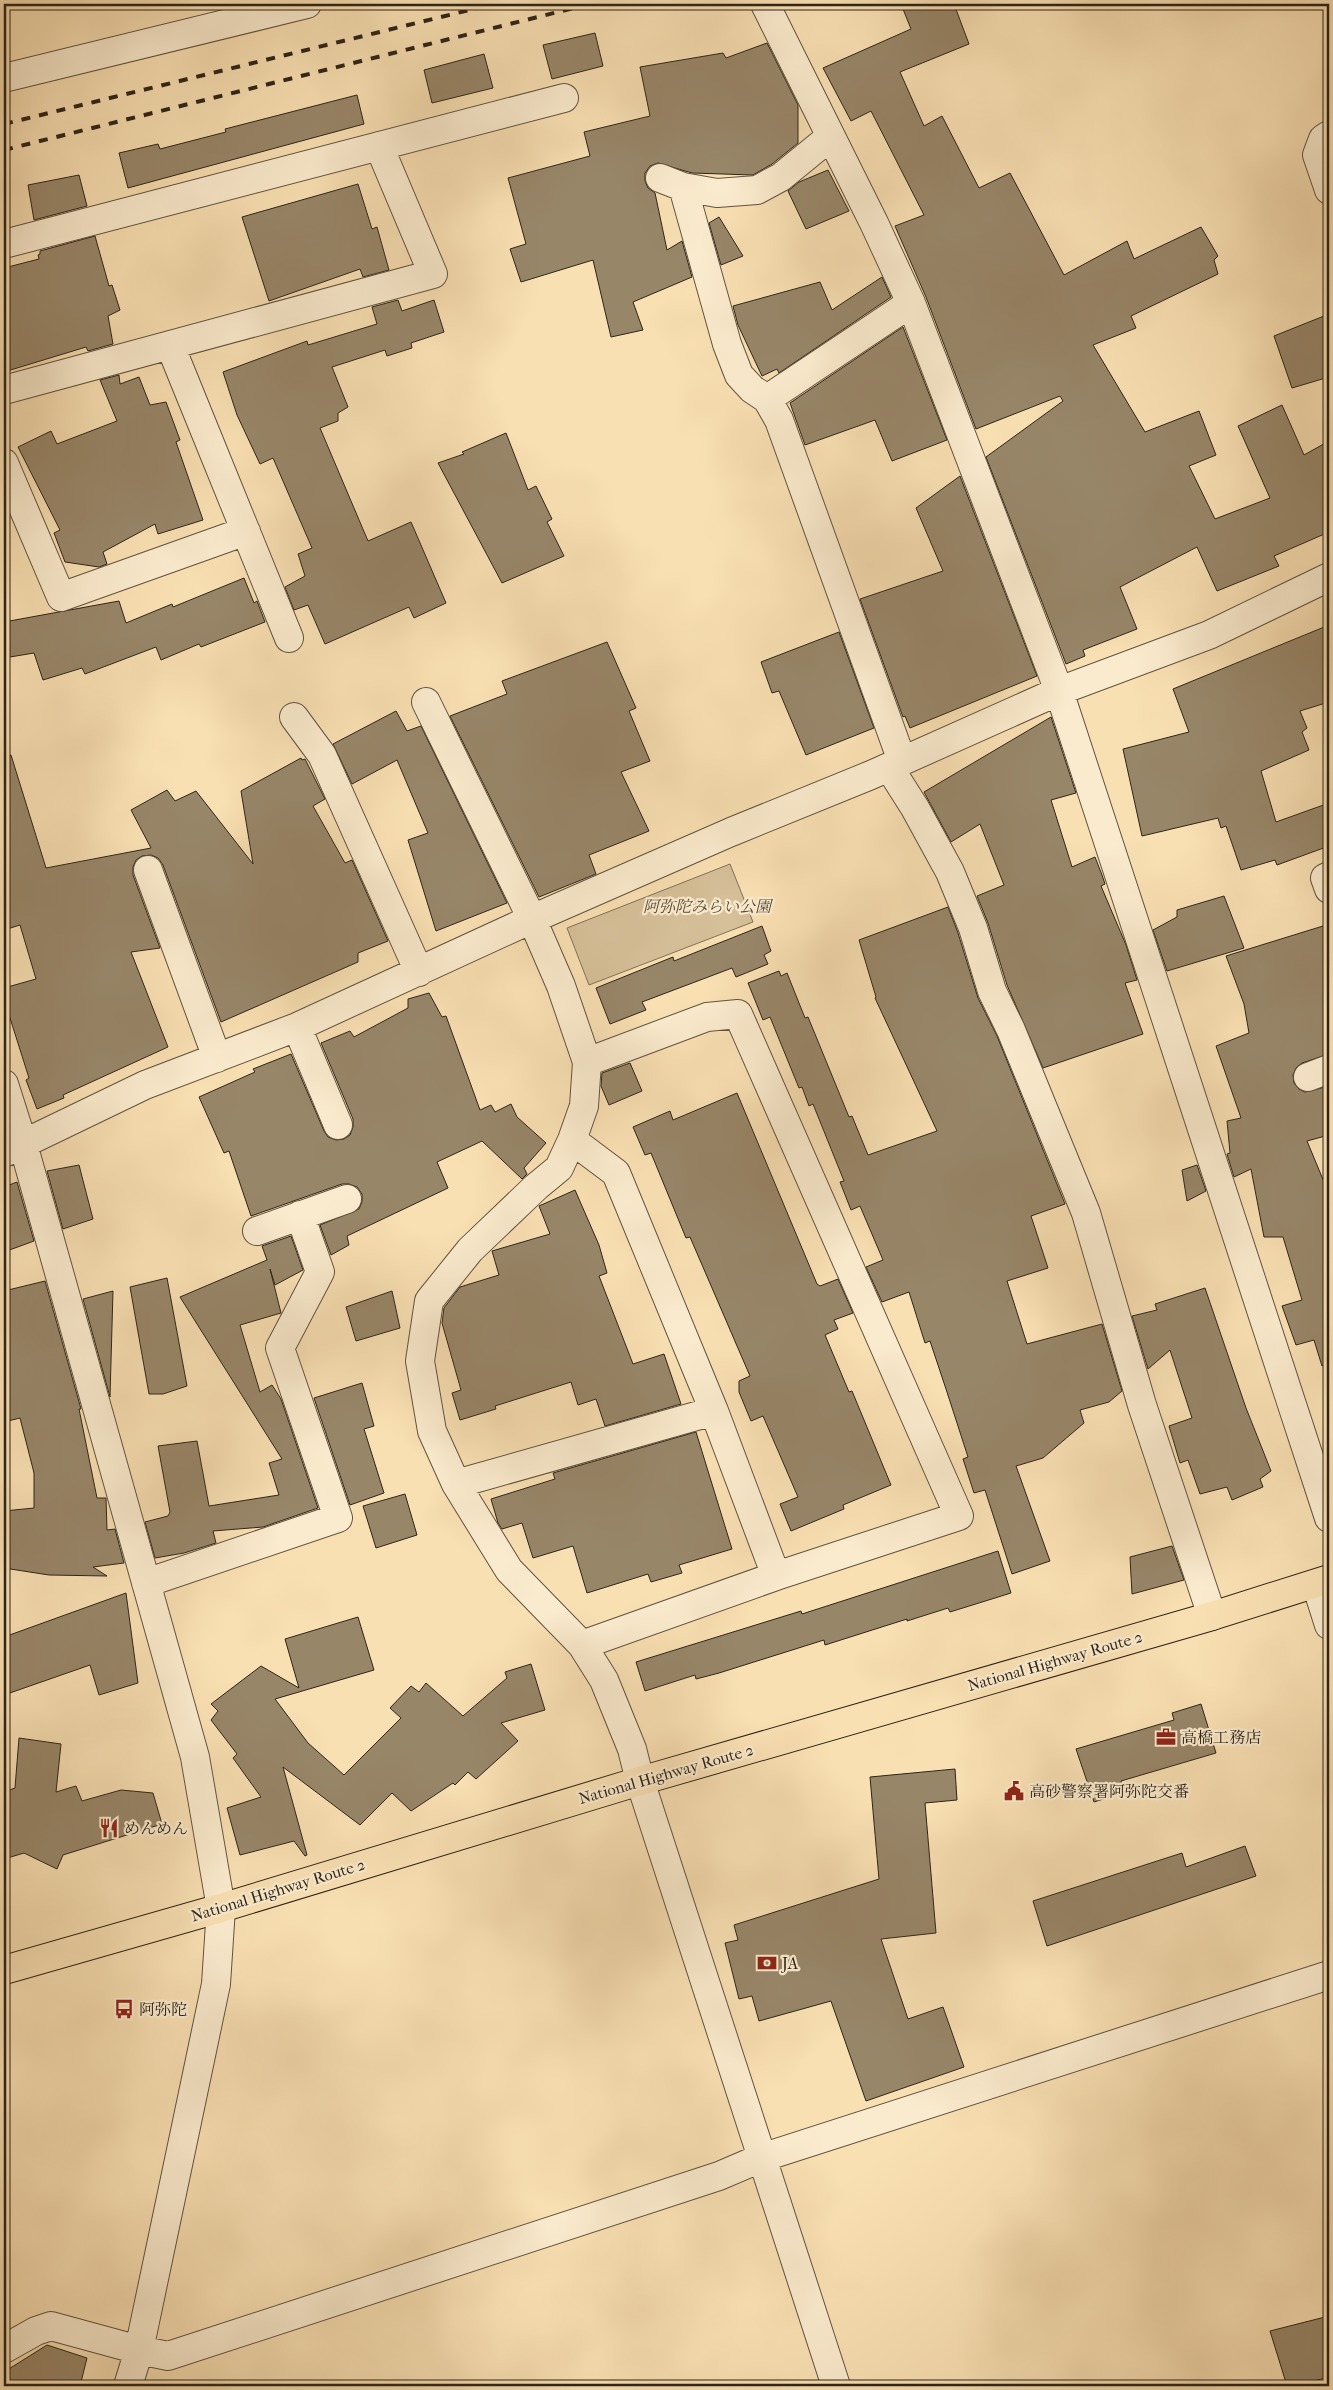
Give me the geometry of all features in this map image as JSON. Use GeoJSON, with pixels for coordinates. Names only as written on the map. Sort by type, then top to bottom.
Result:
{"type":"FeatureCollection","features":[{"type":"Feature","properties":{"kind":"highway","name":"National Highway Route 2"},"geometry":{"type":"LineString","coordinates":[[4,1970],[221,1908],[640,1781],[1212,1616],[1322,1582]]}},
{"type":"Feature","properties":{"kind":"street"},"geometry":{"type":"LineString","coordinates":[[4,78],[308,4]]}},
{"type":"Feature","properties":{"kind":"street"},"geometry":{"type":"LineString","coordinates":[[765,4],[874,223],[911,303],[1058,691],[1329,1518]]}},
{"type":"Feature","properties":{"kind":"street"},"geometry":{"type":"LineString","coordinates":[[4,244],[564,98]]}},
{"type":"Feature","properties":{"kind":"street"},"geometry":{"type":"LineString","coordinates":[[1329,135],[1323,139],[1317,155],[1329,190]]}},
{"type":"Feature","properties":{"kind":"street"},"geometry":{"type":"LineString","coordinates":[[830,137],[780,177],[757,190],[717,193],[671,182],[739,375],[752,389],[767,399],[779,420],[895,764],[915,808],[950,872],[973,928],[992,991],[1011,1030],[1086,1213],[1142,1405],[1212,1616]]}},
{"type":"Feature","properties":{"kind":"street"},"geometry":{"type":"LineString","coordinates":[[4,390],[432,274],[379,146]]}},
{"type":"Feature","properties":{"kind":"street"},"geometry":{"type":"LineString","coordinates":[[767,399],[911,303]]}},
{"type":"Feature","properties":{"kind":"street"},"geometry":{"type":"LineString","coordinates":[[170,345],[289,638]]}},
{"type":"Feature","properties":{"kind":"street"},"geometry":{"type":"LineString","coordinates":[[4,463],[61,597],[246,531]]}},
{"type":"Feature","properties":{"kind":"street"},"geometry":{"type":"LineString","coordinates":[[13,1148],[145,1085],[297,1027],[532,919],[722,836],[895,764],[1058,691],[1209,635],[1329,577]]}},
{"type":"Feature","properties":{"kind":"street"},"geometry":{"type":"LineString","coordinates":[[426,702],[532,919],[561,986],[587,1062],[584,1106],[560,1168],[536,1187],[470,1250],[429,1301],[420,1361],[432,1431],[456,1484],[508,1570],[582,1645],[604,1680],[632,1749],[640,1781],[836,2386]]}},
{"type":"Feature","properties":{"kind":"street"},"geometry":{"type":"LineString","coordinates":[[294,717],[322,755],[419,972]]}},
{"type":"Feature","properties":{"kind":"street"},"geometry":{"type":"LineString","coordinates":[[148,870],[217,1058]]}},
{"type":"Feature","properties":{"kind":"street"},"geometry":{"type":"LineString","coordinates":[[1329,876],[1325,878],[1329,889]]}},
{"type":"Feature","properties":{"kind":"street"},"geometry":{"type":"LineString","coordinates":[[582,1645],[776,1576],[959,1516],[738,1014],[707,1017],[587,1062]]}},
{"type":"Feature","properties":{"kind":"street"},"geometry":{"type":"LineString","coordinates":[[297,1027],[338,1125]]}},
{"type":"Feature","properties":{"kind":"street"},"geometry":{"type":"LineString","coordinates":[[4,1084],[13,1148],[146,1583],[195,1757],[221,1908],[216,1984],[139,2350],[128,2386]]}},
{"type":"Feature","properties":{"kind":"street"},"geometry":{"type":"LineString","coordinates":[[572,1140],[616,1172],[714,1411],[776,1576]]}},
{"type":"Feature","properties":{"kind":"street"},"geometry":{"type":"LineString","coordinates":[[257,1231],[347,1199]]}},
{"type":"Feature","properties":{"kind":"street"},"geometry":{"type":"LineString","coordinates":[[146,1583],[338,1518],[280,1348],[320,1272],[300,1215]]}},
{"type":"Feature","properties":{"kind":"street"},"geometry":{"type":"LineString","coordinates":[[456,1484],[714,1411]]}},
{"type":"Feature","properties":{"kind":"street"},"geometry":{"type":"LineString","coordinates":[[1322,1582],[1329,1625]]}},
{"type":"Feature","properties":{"kind":"street"},"geometry":{"type":"LineString","coordinates":[[4,2349],[36,2331],[51,2326],[168,2356],[719,2176],[761,2158],[1329,1975]]}},
{"type":"Feature","properties":{"kind":"green space","name":"阿弥陀みらい公園"},"geometry":{"type":"Polygon","coordinates":[[[730,864],[753,922],[589,985],[567,928],[730,864]]]}},
{"type":"Feature","properties":{"kind":"building"},"geometry":{"type":"Polygon","coordinates":[[[901,4],[954,4],[969,44],[900,72],[924,126],[942,116],[979,188],[1010,173],[1064,275],[1127,241],[1134,259],[1201,227],[1218,256],[1214,260],[1218,274],[1131,316],[1136,328],[1093,345],[1145,432],[1199,411],[1216,455],[1189,466],[1215,519],[1270,498],[1238,426],[1282,405],[1304,455],[1329,441],[1329,532],[1274,556],[1279,566],[1217,591],[1197,547],[1120,587],[1137,629],[1083,650],[1085,656],[1066,664],[986,457],[1063,401],[1060,396],[976,429],[926,297],[895,226],[924,215],[871,111],[851,121],[823,68],[911,29],[901,4]]]}},
{"type":"Feature","properties":{"kind":"building"},"geometry":{"type":"Polygon","coordinates":[[[595,33],[603,66],[552,79],[543,45],[595,33]]]}},
{"type":"Feature","properties":{"kind":"building"},"geometry":{"type":"Polygon","coordinates":[[[767,43],[798,105],[798,143],[772,164],[753,175],[692,173],[658,163],[650,166],[645,173],[645,181],[648,188],[655,193],[667,250],[682,241],[692,277],[633,302],[643,330],[611,337],[593,260],[521,282],[510,249],[526,244],[508,178],[590,156],[584,132],[650,116],[640,67],[723,53],[726,58],[767,43]]]}},
{"type":"Feature","properties":{"kind":"building"},"geometry":{"type":"Polygon","coordinates":[[[484,54],[493,88],[432,103],[424,70],[484,54]]]}},
{"type":"Feature","properties":{"kind":"building"},"geometry":{"type":"Polygon","coordinates":[[[357,95],[364,124],[128,188],[119,153],[158,144],[160,149],[226,132],[225,129],[357,95]]]}},
{"type":"Feature","properties":{"kind":"building"},"geometry":{"type":"Polygon","coordinates":[[[828,170],[849,211],[806,229],[788,191],[799,182],[828,170]]]}},
{"type":"Feature","properties":{"kind":"building"},"geometry":{"type":"Polygon","coordinates":[[[79,175],[87,206],[34,220],[28,185],[79,175]]]}},
{"type":"Feature","properties":{"kind":"building"},"geometry":{"type":"Polygon","coordinates":[[[358,184],[372,229],[377,227],[389,270],[363,277],[360,269],[269,301],[242,217],[358,184]]]}},
{"type":"Feature","properties":{"kind":"building"},"geometry":{"type":"Polygon","coordinates":[[[719,217],[743,256],[721,265],[709,223],[719,217]]]}},
{"type":"Feature","properties":{"kind":"building"},"geometry":{"type":"Polygon","coordinates":[[[95,236],[109,286],[112,285],[120,310],[108,316],[113,344],[88,351],[86,347],[4,372],[4,268],[39,259],[40,251],[95,236]]]}},
{"type":"Feature","properties":{"kind":"building"},"geometry":{"type":"Polygon","coordinates":[[[882,277],[891,297],[779,373],[777,369],[762,376],[738,325],[733,306],[820,282],[832,310],[882,277]]]}},
{"type":"Feature","properties":{"kind":"building"},"geometry":{"type":"Polygon","coordinates":[[[398,300],[402,311],[434,300],[444,332],[411,343],[412,348],[387,356],[385,350],[332,367],[348,407],[338,413],[338,421],[320,428],[368,541],[411,522],[446,603],[414,618],[409,607],[325,644],[308,605],[294,610],[285,587],[305,576],[298,554],[312,548],[273,458],[260,464],[237,415],[223,372],[307,341],[308,345],[377,324],[372,307],[398,300]]]}},
{"type":"Feature","properties":{"kind":"building"},"geometry":{"type":"Polygon","coordinates":[[[1329,314],[1329,377],[1292,388],[1274,336],[1329,314]]]}},
{"type":"Feature","properties":{"kind":"building"},"geometry":{"type":"Polygon","coordinates":[[[903,327],[947,440],[892,461],[875,420],[805,445],[790,403],[903,327]]]}},
{"type":"Feature","properties":{"kind":"building"},"geometry":{"type":"Polygon","coordinates":[[[119,375],[120,384],[139,377],[150,405],[166,402],[180,440],[176,442],[203,520],[158,534],[155,524],[103,552],[107,564],[99,567],[65,562],[54,533],[60,530],[18,447],[51,431],[57,444],[117,421],[100,380],[119,375]]]}},
{"type":"Feature","properties":{"kind":"building"},"geometry":{"type":"Polygon","coordinates":[[[506,433],[528,490],[536,486],[552,519],[547,522],[564,556],[502,583],[438,463],[464,454],[462,452],[506,433]]]}},
{"type":"Feature","properties":{"kind":"building"},"geometry":{"type":"Polygon","coordinates":[[[960,476],[1037,676],[910,728],[905,716],[903,717],[860,599],[943,571],[916,508],[960,476]]]}},
{"type":"Feature","properties":{"kind":"building"},"geometry":{"type":"Polygon","coordinates":[[[244,578],[254,603],[257,601],[265,622],[201,647],[199,644],[161,660],[156,647],[85,674],[82,668],[43,680],[34,653],[4,658],[4,622],[119,601],[126,623],[172,604],[173,607],[244,578]]]}},
{"type":"Feature","properties":{"kind":"building"},"geometry":{"type":"Polygon","coordinates":[[[1329,625],[1329,702],[1300,711],[1307,728],[1302,732],[1309,750],[1261,771],[1276,822],[1329,803],[1329,846],[1277,865],[1275,860],[1241,870],[1226,826],[1221,828],[1218,818],[1142,836],[1123,749],[1189,732],[1173,689],[1329,625]]]}},
{"type":"Feature","properties":{"kind":"building"},"geometry":{"type":"Polygon","coordinates":[[[839,632],[874,728],[806,755],[779,691],[772,693],[761,662],[839,632]]]}},
{"type":"Feature","properties":{"kind":"building"},"geometry":{"type":"Polygon","coordinates":[[[607,642],[636,708],[629,711],[650,761],[621,772],[649,831],[589,855],[596,874],[539,897],[450,716],[507,694],[502,681],[607,642]]]}},
{"type":"Feature","properties":{"kind":"building"},"geometry":{"type":"Polygon","coordinates":[[[396,711],[407,731],[421,726],[507,903],[436,931],[408,840],[428,833],[397,760],[352,784],[333,744],[396,711]]]}},
{"type":"Feature","properties":{"kind":"building"},"geometry":{"type":"Polygon","coordinates":[[[1051,717],[1076,793],[1051,800],[1072,867],[1095,857],[1105,884],[1101,886],[1126,945],[1137,980],[1125,983],[1143,1034],[1043,1068],[1007,985],[988,923],[977,896],[1004,885],[980,824],[951,842],[924,792],[1051,717]]]}},
{"type":"Feature","properties":{"kind":"building"},"geometry":{"type":"Polygon","coordinates":[[[11,755],[46,868],[151,848],[131,810],[167,790],[175,801],[196,791],[253,864],[241,791],[301,758],[302,760],[305,759],[325,799],[313,806],[345,863],[352,860],[388,941],[358,953],[358,962],[221,1022],[163,865],[158,858],[151,855],[142,856],[136,860],[133,867],[133,875],[160,948],[131,952],[168,1047],[63,1095],[64,1098],[37,1109],[26,1080],[29,1078],[4,999],[4,988],[36,979],[20,925],[4,930],[4,756],[11,755]]]}},
{"type":"Feature","properties":{"kind":"building"},"geometry":{"type":"Polygon","coordinates":[[[1224,896],[1244,948],[1167,971],[1153,930],[1177,917],[1177,910],[1224,896]]]}},
{"type":"Feature","properties":{"kind":"building"},"geometry":{"type":"Polygon","coordinates":[[[948,907],[978,998],[997,1036],[1065,1204],[1031,1216],[1048,1268],[1007,1281],[1027,1344],[1102,1324],[1122,1391],[1109,1402],[1080,1410],[1084,1423],[1043,1458],[1016,1466],[1050,1561],[1012,1574],[985,1490],[974,1493],[963,1459],[968,1457],[930,1341],[925,1343],[909,1292],[882,1302],[866,1267],[883,1260],[860,1206],[851,1210],[840,1182],[844,1181],[813,1104],[809,1106],[802,1087],[799,1088],[770,1017],[763,1020],[748,983],[779,971],[781,976],[787,973],[805,1018],[808,1017],[849,1117],[852,1116],[868,1155],[937,1131],[875,998],[859,940],[948,907]]]}},
{"type":"Feature","properties":{"kind":"building"},"geometry":{"type":"Polygon","coordinates":[[[762,926],[771,951],[764,955],[768,964],[736,977],[732,968],[642,1002],[646,1010],[610,1024],[596,988],[673,957],[674,961],[762,926]]]}},
{"type":"Feature","properties":{"kind":"building"},"geometry":{"type":"Polygon","coordinates":[[[1323,926],[1329,943],[1329,1054],[1302,1063],[1296,1068],[1293,1075],[1294,1083],[1305,1092],[1329,1086],[1329,1135],[1307,1141],[1329,1194],[1329,1364],[1322,1366],[1314,1340],[1296,1345],[1282,1306],[1302,1300],[1283,1237],[1264,1237],[1251,1169],[1234,1177],[1227,1154],[1230,1153],[1227,1121],[1241,1118],[1216,1046],[1249,1033],[1244,1004],[1226,956],[1323,926]]]}},
{"type":"Feature","properties":{"kind":"building"},"geometry":{"type":"Polygon","coordinates":[[[429,993],[442,1017],[446,1016],[480,1110],[491,1105],[495,1112],[511,1104],[517,1117],[546,1143],[524,1168],[527,1174],[522,1179],[482,1141],[437,1162],[448,1188],[347,1236],[349,1245],[331,1255],[320,1225],[359,1209],[362,1202],[362,1194],[357,1187],[342,1184],[251,1216],[229,1151],[224,1153],[199,1097],[255,1072],[253,1069],[291,1054],[324,1131],[328,1137],[336,1140],[344,1139],[350,1135],[353,1119],[321,1043],[350,1031],[354,1037],[408,1008],[408,999],[429,993]]]}},
{"type":"Feature","properties":{"kind":"building"},"geometry":{"type":"Polygon","coordinates":[[[630,1063],[642,1091],[609,1105],[601,1086],[602,1073],[630,1063]]]}},
{"type":"Feature","properties":{"kind":"building"},"geometry":{"type":"Polygon","coordinates":[[[737,1093],[817,1284],[820,1286],[838,1279],[853,1313],[834,1320],[838,1329],[825,1335],[849,1392],[852,1391],[891,1485],[843,1505],[844,1509],[791,1531],[780,1504],[798,1497],[763,1416],[751,1421],[739,1392],[739,1381],[750,1376],[690,1237],[686,1238],[651,1153],[645,1155],[633,1127],[670,1111],[673,1120],[737,1093]]]}},
{"type":"Feature","properties":{"kind":"building"},"geometry":{"type":"Polygon","coordinates":[[[79,1165],[93,1219],[63,1229],[47,1171],[79,1165]]]}},
{"type":"Feature","properties":{"kind":"building"},"geometry":{"type":"Polygon","coordinates":[[[1197,1165],[1206,1191],[1187,1201],[1182,1170],[1197,1165]]]}},
{"type":"Feature","properties":{"kind":"building"},"geometry":{"type":"Polygon","coordinates":[[[17,1182],[34,1241],[4,1252],[4,1187],[17,1182]]]}},
{"type":"Feature","properties":{"kind":"building"},"geometry":{"type":"Polygon","coordinates":[[[575,1190],[599,1245],[607,1273],[599,1276],[633,1364],[664,1354],[681,1404],[605,1426],[596,1399],[578,1405],[571,1382],[495,1406],[496,1409],[460,1420],[452,1393],[461,1390],[442,1323],[444,1308],[460,1287],[499,1275],[492,1251],[550,1234],[539,1206],[575,1190]]]}},
{"type":"Feature","properties":{"kind":"building"},"geometry":{"type":"Polygon","coordinates":[[[291,1236],[303,1270],[275,1285],[270,1269],[281,1313],[240,1325],[260,1392],[272,1385],[281,1399],[318,1508],[263,1527],[213,1531],[216,1543],[184,1553],[155,1558],[145,1522],[168,1516],[170,1512],[158,1446],[197,1441],[209,1506],[279,1495],[269,1463],[282,1459],[180,1297],[267,1260],[262,1246],[291,1236]]]}},
{"type":"Feature","properties":{"kind":"building"},"geometry":{"type":"Polygon","coordinates":[[[167,1278],[187,1386],[163,1394],[149,1394],[130,1287],[167,1278]]]}},
{"type":"Feature","properties":{"kind":"building"},"geometry":{"type":"Polygon","coordinates":[[[45,1281],[81,1409],[79,1409],[97,1498],[106,1498],[107,1530],[115,1529],[124,1563],[93,1567],[107,1576],[49,1575],[4,1568],[4,1511],[34,1508],[34,1473],[20,1418],[4,1422],[4,1291],[45,1281]]]}},
{"type":"Feature","properties":{"kind":"building"},"geometry":{"type":"Polygon","coordinates":[[[1205,1288],[1246,1408],[1271,1471],[1260,1479],[1263,1487],[1232,1500],[1227,1487],[1200,1494],[1188,1460],[1180,1463],[1169,1426],[1192,1418],[1170,1350],[1148,1369],[1132,1316],[1157,1310],[1155,1304],[1205,1288]]]}},
{"type":"Feature","properties":{"kind":"building"},"geometry":{"type":"Polygon","coordinates":[[[113,1291],[110,1397],[83,1299],[113,1291]]]}},
{"type":"Feature","properties":{"kind":"building"},"geometry":{"type":"Polygon","coordinates":[[[392,1291],[400,1328],[356,1341],[346,1307],[392,1291]]]}},
{"type":"Feature","properties":{"kind":"building"},"geometry":{"type":"Polygon","coordinates":[[[362,1383],[374,1426],[364,1429],[384,1493],[350,1505],[314,1398],[362,1383]]]}},
{"type":"Feature","properties":{"kind":"building"},"geometry":{"type":"Polygon","coordinates":[[[696,1432],[732,1549],[679,1565],[682,1573],[651,1582],[648,1574],[587,1593],[573,1546],[533,1558],[522,1523],[502,1529],[498,1523],[491,1499],[555,1479],[553,1473],[696,1432]]]}},
{"type":"Feature","properties":{"kind":"building"},"geometry":{"type":"Polygon","coordinates":[[[405,1494],[417,1535],[376,1548],[363,1506],[405,1494]]]}},
{"type":"Feature","properties":{"kind":"building"},"geometry":{"type":"Polygon","coordinates":[[[1172,1546],[1184,1580],[1132,1594],[1130,1557],[1172,1546]]]}},
{"type":"Feature","properties":{"kind":"building"},"geometry":{"type":"Polygon","coordinates":[[[998,1551],[1011,1593],[950,1612],[948,1608],[907,1621],[907,1619],[825,1645],[824,1640],[719,1673],[696,1679],[695,1675],[645,1691],[636,1662],[801,1611],[802,1614],[998,1551]]]}},
{"type":"Feature","properties":{"kind":"building"},"geometry":{"type":"Polygon","coordinates":[[[126,1593],[138,1683],[99,1695],[90,1665],[4,1695],[4,1637],[126,1593]]]}},
{"type":"Feature","properties":{"kind":"building"},"geometry":{"type":"Polygon","coordinates":[[[358,1617],[374,1670],[275,1699],[308,1743],[344,1775],[401,1718],[390,1708],[411,1686],[419,1692],[426,1683],[463,1716],[507,1678],[505,1672],[531,1664],[545,1710],[501,1723],[518,1741],[476,1779],[468,1772],[455,1785],[453,1783],[411,1811],[392,1793],[360,1825],[283,1767],[307,1855],[305,1856],[294,1841],[240,1855],[227,1808],[261,1797],[233,1758],[237,1754],[211,1720],[218,1711],[211,1704],[261,1666],[299,1688],[285,1639],[358,1617]]]}},
{"type":"Feature","properties":{"kind":"building"},"geometry":{"type":"Polygon","coordinates":[[[1201,1704],[1216,1753],[1121,1781],[1125,1792],[1094,1802],[1076,1749],[1174,1720],[1172,1713],[1201,1704]]]}},
{"type":"Feature","properties":{"kind":"building"},"geometry":{"type":"Polygon","coordinates":[[[19,1738],[61,1744],[56,1792],[76,1786],[82,1801],[121,1790],[153,1793],[162,1824],[63,1855],[57,1869],[24,1853],[4,1859],[4,1792],[15,1788],[19,1738]]]}},
{"type":"Feature","properties":{"kind":"building"},"geometry":{"type":"Polygon","coordinates":[[[955,1769],[957,1800],[925,1803],[936,1933],[881,1939],[908,2019],[943,2007],[964,2067],[866,2101],[831,2001],[759,2021],[752,1996],[739,1999],[725,1943],[738,1940],[734,1925],[879,1879],[870,1777],[955,1769]]]}},
{"type":"Feature","properties":{"kind":"building"},"geometry":{"type":"Polygon","coordinates":[[[1245,1846],[1256,1876],[1047,1946],[1033,1901],[1182,1853],[1186,1867],[1245,1846]]]}},
{"type":"Feature","properties":{"kind":"building"},"geometry":{"type":"Polygon","coordinates":[[[1329,2316],[1329,2377],[1295,2386],[1287,2386],[1270,2331],[1329,2316]]]}},
{"type":"Feature","properties":{"kind":"building"},"geometry":{"type":"Polygon","coordinates":[[[47,2345],[87,2358],[80,2386],[4,2386],[4,2372],[47,2345]]]}},
{"type":"Feature","properties":{"kind":"railway"},"geometry":{"type":"LineString","coordinates":[[4,124],[494,4]]}},
{"type":"Feature","properties":{"kind":"railway"},"geometry":{"type":"LineString","coordinates":[[4,150],[590,4]]}},
{"type":"Feature","properties":{"kind":"place","name":"高橋工務店"},"geometry":{"type":"Point","coordinates":[1166,1737]}},
{"type":"Feature","properties":{"kind":"place","name":"高砂警察署阿弥陀交番"},"geometry":{"type":"Point","coordinates":[1014,1791]}},
{"type":"Feature","properties":{"kind":"place","name":"めんめん"},"geometry":{"type":"Point","coordinates":[109,1828]}},
{"type":"Feature","properties":{"kind":"place","name":"JA"},"geometry":{"type":"Point","coordinates":[767,1963]}},
{"type":"Feature","properties":{"kind":"place","name":"阿弥陀"},"geometry":{"type":"Point","coordinates":[124,2009]}}]}
